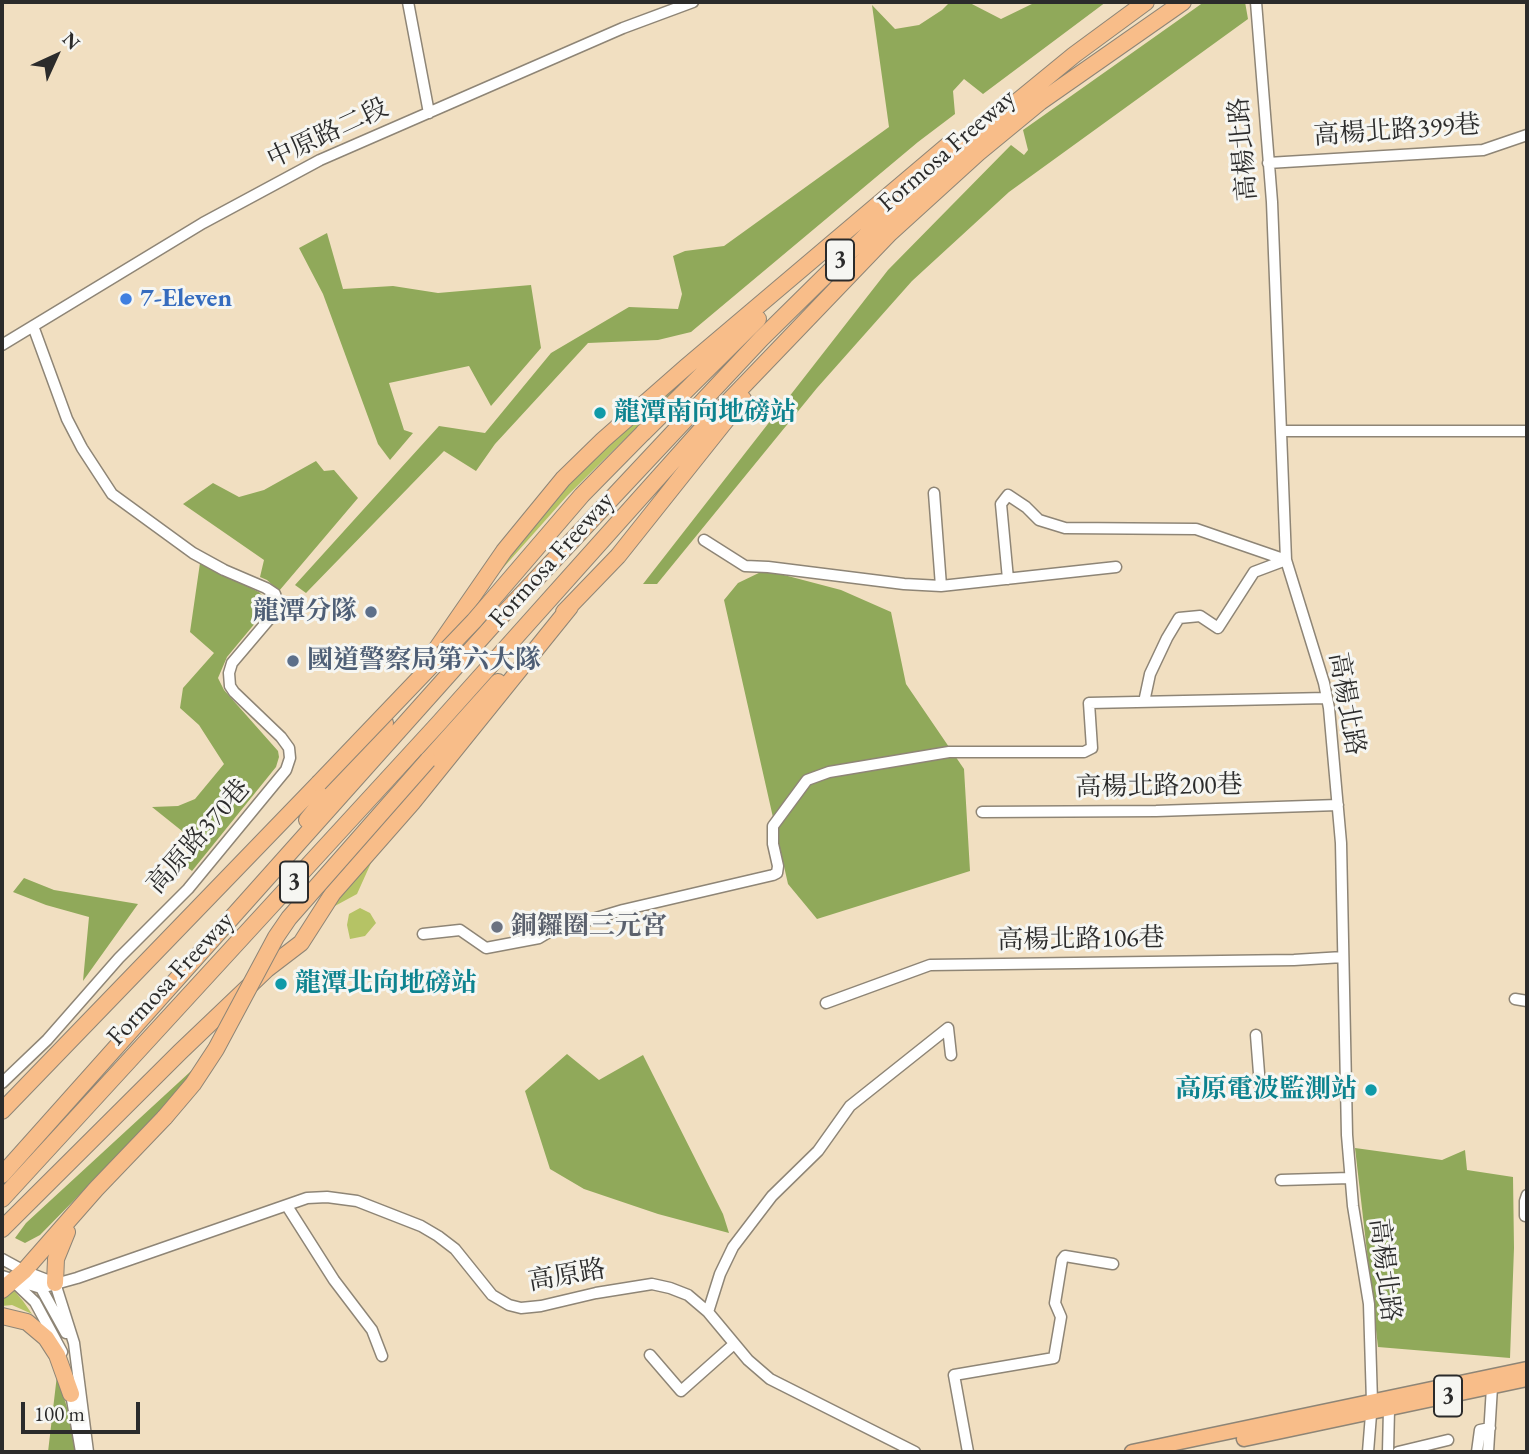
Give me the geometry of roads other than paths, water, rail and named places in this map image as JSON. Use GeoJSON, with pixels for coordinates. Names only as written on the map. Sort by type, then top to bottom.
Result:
{"type":"FeatureCollection","features":[{"type":"Feature","properties":{"kind":"highway","name":"Formosa Freeway"},"geometry":{"type":"LineString","coordinates":[[2,1175],[502,615],[761,339],[908,195],[968,142],[1074,55],[1146,2]]}},
{"type":"Feature","properties":{"kind":"highway","name":"Formosa Freeway"},"geometry":{"type":"LineString","coordinates":[[2,1199],[438,724],[700,431],[890,233],[978,153],[1040,102],[1183,2]]}},
{"type":"Feature","properties":{"kind":"highway"},"geometry":{"type":"LineString","coordinates":[[257,891],[282,851],[380,730],[504,551],[555,489],[603,440],[666,384],[957,139],[1074,55]]}},
{"type":"Feature","properties":{"kind":"highway"},"geometry":{"type":"LineString","coordinates":[[2,1111],[474,621],[582,495],[813,261]]}},
{"type":"Feature","properties":{"kind":"highway"},"geometry":{"type":"LineString","coordinates":[[8,1274],[79,1209],[193,1084],[216,1049],[276,937],[289,918],[528,648],[618,555],[800,325]]}},
{"type":"Feature","properties":{"kind":"highway"},"geometry":{"type":"LineString","coordinates":[[2,1229],[180,1052],[267,969],[301,943],[333,893],[412,803],[570,607]]}},
{"type":"Feature","properties":{"kind":"highway"},"geometry":{"type":"LineString","coordinates":[[48,1285],[59,1247],[79,1209]]}},
{"type":"Feature","properties":{"kind":"highway"},"geometry":{"type":"LineString","coordinates":[[2,1315],[27,1322],[46,1339],[57,1355],[71,1394]]}},
{"type":"Feature","properties":{"kind":"main road","name":"3"},"geometry":{"type":"LineString","coordinates":[[1179,1452],[1527,1369]]}},
{"type":"Feature","properties":{"kind":"main road","name":"3"},"geometry":{"type":"LineString","coordinates":[[1132,1452],[1371,1408],[1389,1409],[1527,1379]]}},
{"type":"Feature","properties":{"kind":"street"},"geometry":{"type":"LineString","coordinates":[[408,2],[429,113]]}},
{"type":"Feature","properties":{"kind":"street","name":"中原路二段"},"geometry":{"type":"LineString","coordinates":[[2,345],[203,223],[346,148],[623,28],[693,2]]}},
{"type":"Feature","properties":{"kind":"street","name":"高楊北路"},"geometry":{"type":"LineString","coordinates":[[1256,2],[1272,202],[1286,560],[1327,698],[1341,843],[1350,1178],[1368,1304],[1371,1408],[1368,1452]]}},
{"type":"Feature","properties":{"kind":"street","name":"高楊北路399巷"},"geometry":{"type":"LineString","coordinates":[[1268,163],[1483,150],[1527,135]]}},
{"type":"Feature","properties":{"kind":"street","name":"高原路370巷"},"geometry":{"type":"LineString","coordinates":[[2,1083],[47,1040],[118,958],[188,889],[286,770],[290,758],[289,748],[281,737],[230,686],[229,673],[232,663],[271,617],[278,603],[275,594],[193,553],[112,494],[67,419],[33,326]]}},
{"type":"Feature","properties":{"kind":"street"},"geometry":{"type":"LineString","coordinates":[[1281,431],[1527,431]]}},
{"type":"Feature","properties":{"kind":"street"},"geometry":{"type":"LineString","coordinates":[[934,493],[941,586]]}},
{"type":"Feature","properties":{"kind":"street"},"geometry":{"type":"LineString","coordinates":[[1009,579],[1001,504],[1008,495],[1026,507],[1038,520],[1065,528],[1196,529],[1286,560]]}},
{"type":"Feature","properties":{"kind":"street"},"geometry":{"type":"LineString","coordinates":[[704,540],[745,566],[904,584],[941,586],[1116,567]]}},
{"type":"Feature","properties":{"kind":"street"},"geometry":{"type":"LineString","coordinates":[[1144,702],[1150,674],[1179,618],[1200,617],[1218,628],[1254,572],[1286,560]]}},
{"type":"Feature","properties":{"kind":"street"},"geometry":{"type":"LineString","coordinates":[[423,934],[460,930],[486,948],[539,938],[549,932],[623,910],[773,875],[777,873],[778,866],[773,844],[773,826],[807,780],[829,772],[949,752],[1084,752],[1092,748],[1089,703],[1327,698]]}},
{"type":"Feature","properties":{"kind":"street","name":"高楊北路200巷"},"geometry":{"type":"LineString","coordinates":[[982,812],[1156,811],[1338,805]]}},
{"type":"Feature","properties":{"kind":"street","name":"高楊北路106巷"},"geometry":{"type":"LineString","coordinates":[[826,1003],[930,965],[1343,957]]}},
{"type":"Feature","properties":{"kind":"street"},"geometry":{"type":"LineString","coordinates":[[1515,999],[1527,1001]]}},
{"type":"Feature","properties":{"kind":"street"},"geometry":{"type":"LineString","coordinates":[[708,1312],[720,1274],[733,1247],[772,1196],[818,1151],[850,1106],[948,1028],[951,1055]]}},
{"type":"Feature","properties":{"kind":"street"},"geometry":{"type":"LineString","coordinates":[[1256,1035],[1260,1086],[1264,1093],[1346,1090]]}},
{"type":"Feature","properties":{"kind":"street"},"geometry":{"type":"LineString","coordinates":[[1281,1180],[1350,1178]]}},
{"type":"Feature","properties":{"kind":"street"},"geometry":{"type":"LineString","coordinates":[[1525,1216],[1527,1195]]}},
{"type":"Feature","properties":{"kind":"street","name":"高原路"},"geometry":{"type":"LineString","coordinates":[[48,1285],[77,1278],[307,1198],[327,1197],[357,1201],[421,1226],[455,1249],[492,1295],[509,1305],[521,1308],[541,1306],[652,1284],[688,1295],[708,1312],[748,1360],[778,1385],[915,1452]]}},
{"type":"Feature","properties":{"kind":"street"},"geometry":{"type":"LineString","coordinates":[[287,1206],[334,1280],[372,1330],[382,1356]]}},
{"type":"Feature","properties":{"kind":"street"},"geometry":{"type":"LineString","coordinates":[[968,1452],[954,1375],[1054,1359],[1061,1317],[1060,1309],[1055,1303],[1062,1260],[1065,1256],[1113,1264]]}},
{"type":"Feature","properties":{"kind":"street"},"geometry":{"type":"LineString","coordinates":[[8,1274],[48,1285],[70,1324],[88,1452]]}},
{"type":"Feature","properties":{"kind":"street"},"geometry":{"type":"LineString","coordinates":[[8,1274],[35,1302],[64,1357],[81,1452]]}},
{"type":"Feature","properties":{"kind":"street"},"geometry":{"type":"LineString","coordinates":[[650,1355],[681,1391],[734,1343]]}},
{"type":"Feature","properties":{"kind":"street"},"geometry":{"type":"LineString","coordinates":[[1488,1452],[1492,1387]]}},
{"type":"Feature","properties":{"kind":"street"},"geometry":{"type":"LineString","coordinates":[[1388,1452],[1389,1409]]}},
{"type":"Feature","properties":{"kind":"street"},"geometry":{"type":"LineString","coordinates":[[1477,1452],[1480,1430],[1490,1428]]}},
{"type":"Feature","properties":{"kind":"street"},"geometry":{"type":"LineString","coordinates":[[1398,1452],[1448,1440]]}},
{"type":"Feature","properties":{"kind":"place","name":"7-Eleven"},"geometry":{"type":"Point","coordinates":[126,299]}},
{"type":"Feature","properties":{"kind":"place","name":"龍潭南向地磅站"},"geometry":{"type":"Point","coordinates":[600,413]}},
{"type":"Feature","properties":{"kind":"place","name":"龍潭分隊"},"geometry":{"type":"Point","coordinates":[371,612]}},
{"type":"Feature","properties":{"kind":"place","name":"國道警察局第六大隊"},"geometry":{"type":"Point","coordinates":[293,661]}},
{"type":"Feature","properties":{"kind":"place","name":"銅鑼圈三元宮"},"geometry":{"type":"Point","coordinates":[497,927]}},
{"type":"Feature","properties":{"kind":"place","name":"龍潭北向地磅站"},"geometry":{"type":"Point","coordinates":[281,984]}},
{"type":"Feature","properties":{"kind":"place","name":"高原電波監測站"},"geometry":{"type":"Point","coordinates":[1371,1090]}}]}
